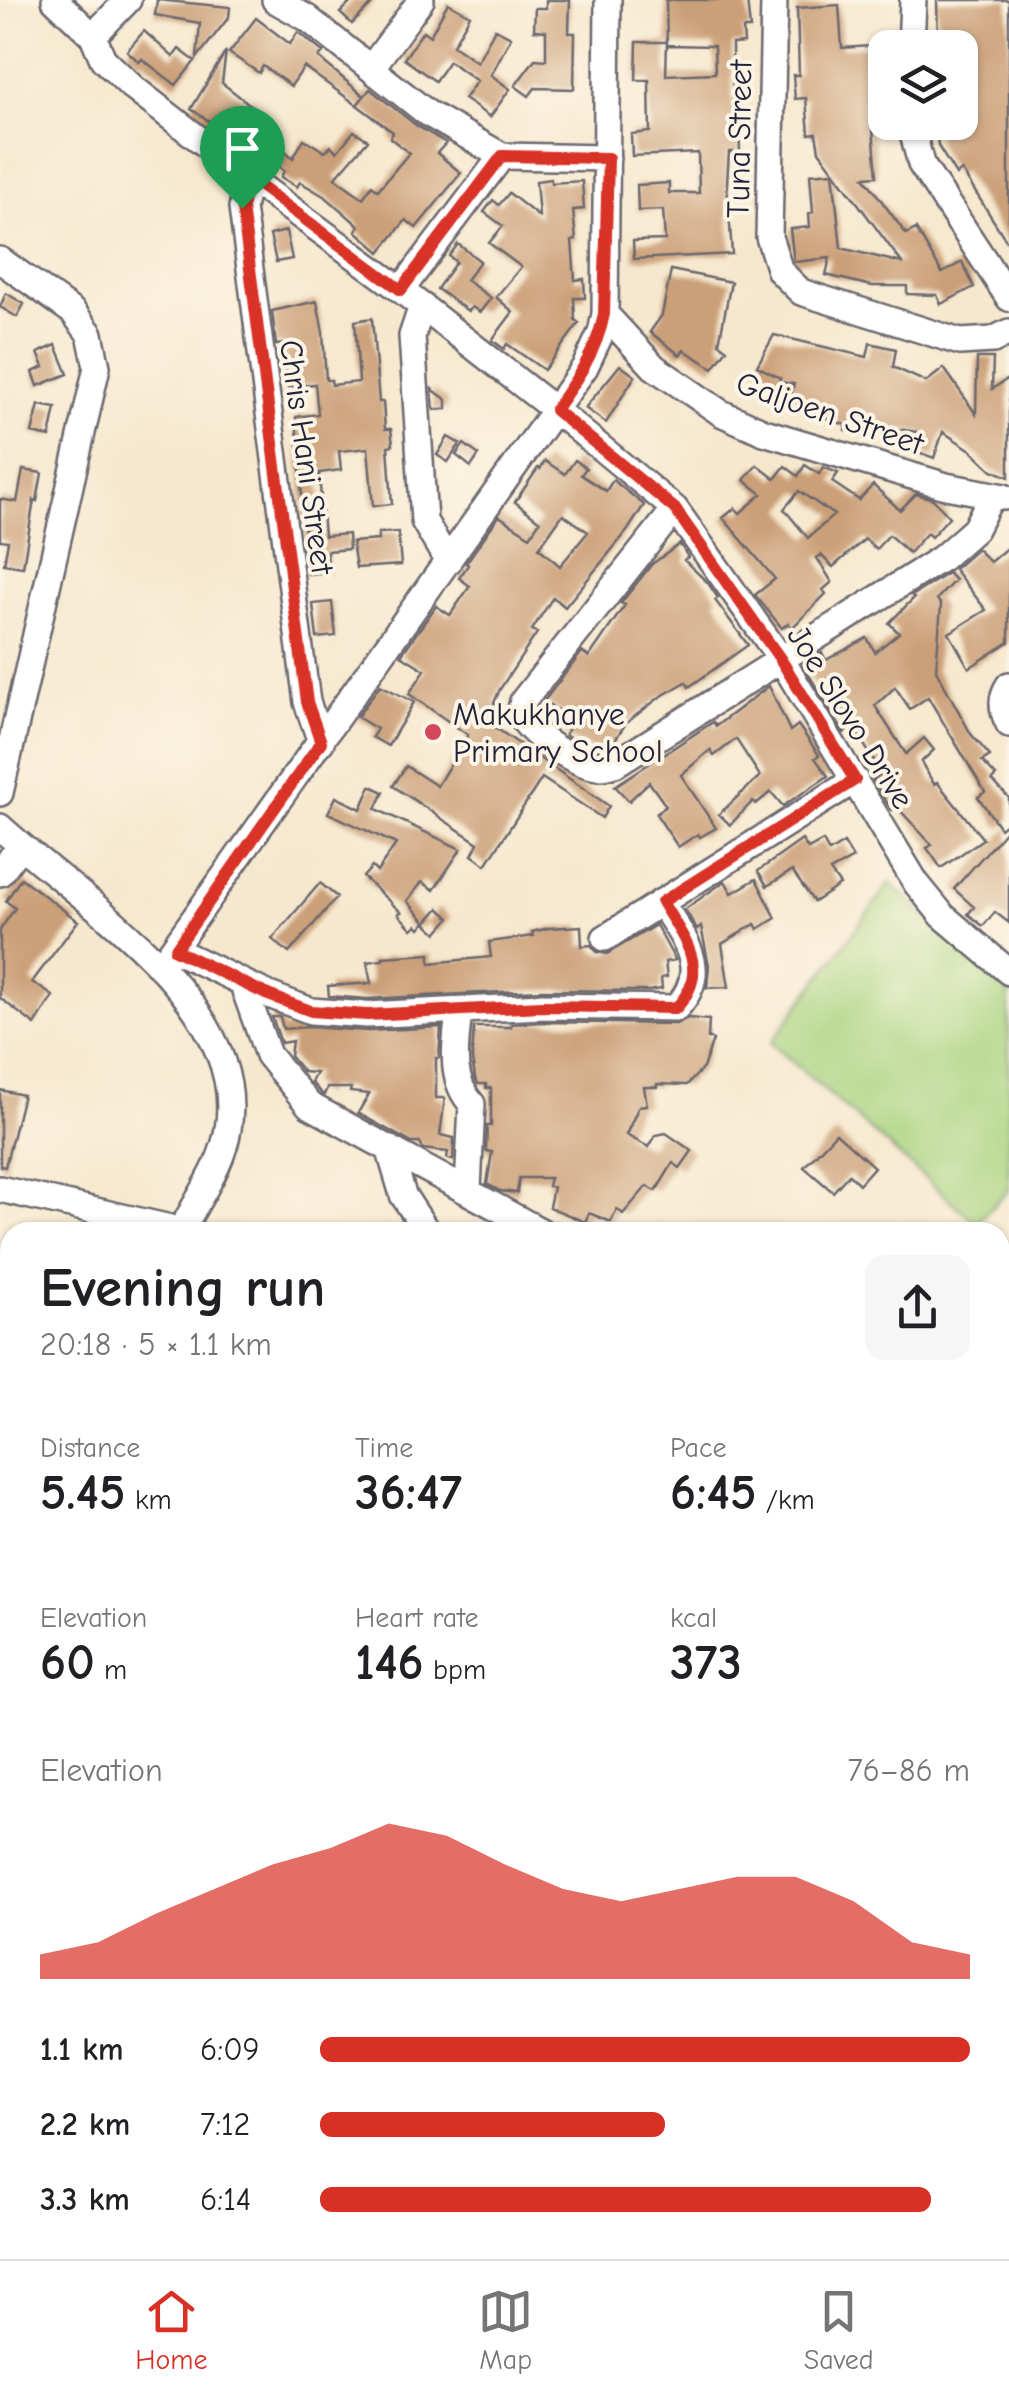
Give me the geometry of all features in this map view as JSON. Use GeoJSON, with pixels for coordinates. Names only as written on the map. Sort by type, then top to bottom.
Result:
{"type":"FeatureCollection","features":[{"type":"Feature","properties":{"kind":"street","name":"Joe Slovo Drive"},"geometry":{"type":"LineString","coordinates":[[55,0],[94,36],[103,59],[132,87],[411,298],[675,509],[781,660],[916,883],[943,916],[1009,972]]}},
{"type":"Feature","properties":{"kind":"street"},"geometry":{"type":"LineString","coordinates":[[94,36],[128,0]]}},
{"type":"Feature","properties":{"kind":"street"},"geometry":{"type":"LineString","coordinates":[[276,0],[307,18],[426,113],[502,156],[608,158]]}},
{"type":"Feature","properties":{"kind":"street"},"geometry":{"type":"LineString","coordinates":[[372,67],[421,0]]}},
{"type":"Feature","properties":{"kind":"street"},"geometry":{"type":"LineString","coordinates":[[168,959],[585,367],[601,333],[608,158],[608,0]]}},
{"type":"Feature","properties":{"kind":"street","name":"Tuna Street"},"geometry":{"type":"LineString","coordinates":[[774,0],[769,237],[780,272],[801,292],[960,342],[993,340],[1009,332]]}},
{"type":"Feature","properties":{"kind":"street"},"geometry":{"type":"LineString","coordinates":[[912,30],[913,0]]}},
{"type":"Feature","properties":{"kind":"street"},"geometry":{"type":"LineString","coordinates":[[915,140],[921,164],[1009,298]]}},
{"type":"Feature","properties":{"kind":"street"},"geometry":{"type":"LineString","coordinates":[[448,562],[424,521],[411,298],[502,156]]}},
{"type":"Feature","properties":{"kind":"street","name":"Chris Hani Street"},"geometry":{"type":"LineString","coordinates":[[249,178],[242,208],[307,702],[321,742]]}},
{"type":"Feature","properties":{"kind":"street"},"geometry":{"type":"LineString","coordinates":[[0,260],[73,312],[90,334],[97,368],[0,793]]}},
{"type":"Feature","properties":{"kind":"street","name":"Galjoen Street"},"geometry":{"type":"LineString","coordinates":[[604,314],[654,366],[721,413],[764,432],[946,486],[1001,496]]}},
{"type":"Feature","properties":{"kind":"street"},"geometry":{"type":"LineString","coordinates":[[675,509],[523,701],[520,713],[528,730],[582,763],[599,767],[615,764],[942,558],[976,530],[1001,496]]}},
{"type":"Feature","properties":{"kind":"street"},"geometry":{"type":"LineString","coordinates":[[1009,685],[1004,692],[1002,711],[1009,724]]}},
{"type":"Feature","properties":{"kind":"street"},"geometry":{"type":"LineString","coordinates":[[605,938],[855,780]]}},
{"type":"Feature","properties":{"kind":"street"},"geometry":{"type":"LineString","coordinates":[[0,827],[98,909],[168,959],[242,982],[311,1011],[367,1015],[542,1006],[676,1008],[691,992],[695,968],[685,940],[662,902]]}},
{"type":"Feature","properties":{"kind":"street"},"geometry":{"type":"LineString","coordinates":[[0,872],[20,846]]}},
{"type":"Feature","properties":{"kind":"street"},"geometry":{"type":"LineString","coordinates":[[168,959],[222,1058],[232,1098],[228,1134],[210,1183],[189,1222]]}},
{"type":"Feature","properties":{"kind":"street"},"geometry":{"type":"LineString","coordinates":[[242,982],[268,1055],[309,1104],[525,1222]]}},
{"type":"Feature","properties":{"kind":"street"},"geometry":{"type":"LineString","coordinates":[[459,1010],[455,1054],[458,1089],[472,1104],[468,1189]]}},
{"type":"Feature","properties":{"kind":"street"},"geometry":{"type":"LineString","coordinates":[[389,1148],[404,1195],[421,1222]]}},
{"type":"Feature","properties":{"kind":"street"},"geometry":{"type":"LineString","coordinates":[[0,1188],[142,1222]]}},
{"type":"Feature","properties":{"kind":"green space"},"geometry":{"type":"Polygon","coordinates":[[[890,883],[1009,992],[1009,1190],[975,1222],[771,1043],[890,883]]]}},
{"type":"Feature","properties":{"kind":"building"},"geometry":{"type":"Polygon","coordinates":[[[157,0],[230,7],[229,17],[197,58],[200,23],[155,15],[157,0]]]}},
{"type":"Feature","properties":{"kind":"building"},"geometry":{"type":"Polygon","coordinates":[[[353,0],[376,0],[352,24],[340,13],[353,0]]]}},
{"type":"Feature","properties":{"kind":"building"},"geometry":{"type":"Polygon","coordinates":[[[546,0],[570,0],[569,33],[575,33],[574,89],[535,88],[529,96],[515,86],[535,59],[546,60],[546,31],[534,30],[535,8],[546,8],[546,0]]]}},
{"type":"Feature","properties":{"kind":"building"},"geometry":{"type":"Polygon","coordinates":[[[666,0],[747,0],[750,29],[743,29],[744,43],[732,44],[733,121],[739,120],[740,152],[729,152],[732,254],[634,259],[633,241],[665,240],[663,210],[638,211],[637,185],[669,183],[669,193],[699,193],[698,153],[632,156],[631,134],[650,132],[649,80],[636,80],[637,42],[667,42],[666,0]],[[667,43],[666,75],[715,73],[714,46],[667,43]]]}},
{"type":"Feature","properties":{"kind":"building"},"geometry":{"type":"Polygon","coordinates":[[[937,0],[1009,0],[1009,245],[962,171],[956,175],[938,146],[937,140],[978,140],[978,30],[938,30],[937,0]]]}},
{"type":"Feature","properties":{"kind":"building"},"geometry":{"type":"Polygon","coordinates":[[[448,3],[470,15],[453,45],[477,62],[495,29],[511,37],[491,75],[510,89],[490,117],[464,99],[477,81],[449,61],[435,81],[404,59],[423,31],[430,36],[448,3]]]}},
{"type":"Feature","properties":{"kind":"building"},"geometry":{"type":"Polygon","coordinates":[[[839,5],[842,48],[868,46],[868,140],[874,140],[877,176],[864,177],[906,234],[916,229],[942,273],[962,262],[974,287],[941,304],[937,295],[907,294],[907,286],[872,286],[826,275],[830,258],[794,262],[790,229],[810,227],[810,174],[833,172],[841,248],[902,263],[819,151],[816,133],[809,134],[806,98],[795,99],[793,75],[799,75],[797,8],[839,5]]]}},
{"type":"Feature","properties":{"kind":"building"},"geometry":{"type":"Polygon","coordinates":[[[256,18],[290,44],[298,32],[323,52],[319,58],[364,96],[357,105],[304,67],[291,86],[263,66],[259,73],[229,53],[256,18]]]}},
{"type":"Feature","properties":{"kind":"building"},"geometry":{"type":"Polygon","coordinates":[[[144,31],[173,57],[179,49],[195,61],[176,85],[127,51],[144,31]]]}},
{"type":"Feature","properties":{"kind":"building"},"geometry":{"type":"Polygon","coordinates":[[[226,51],[222,83],[266,117],[258,127],[293,158],[304,139],[325,152],[331,146],[337,152],[354,131],[368,140],[335,178],[363,198],[372,185],[378,190],[409,153],[390,138],[393,132],[357,105],[370,89],[446,143],[437,153],[461,173],[416,228],[406,220],[380,252],[356,231],[359,226],[327,198],[300,182],[297,187],[281,177],[284,171],[225,119],[220,128],[191,109],[226,51]]]}},
{"type":"Feature","properties":{"kind":"building"},"geometry":{"type":"Polygon","coordinates":[[[551,179],[551,183],[582,181],[584,209],[573,210],[576,240],[572,241],[575,280],[584,279],[585,298],[574,298],[575,320],[579,323],[544,370],[507,344],[504,349],[492,340],[513,312],[496,297],[521,267],[489,243],[503,226],[484,212],[493,200],[499,205],[509,193],[539,217],[536,181],[551,179]]]}},
{"type":"Feature","properties":{"kind":"building"},"geometry":{"type":"Polygon","coordinates":[[[286,231],[292,259],[276,262],[270,235],[286,231]]]}},
{"type":"Feature","properties":{"kind":"building"},"geometry":{"type":"Polygon","coordinates":[[[458,244],[480,261],[466,280],[491,298],[480,312],[472,307],[468,311],[437,289],[456,262],[449,256],[458,244]]]}},
{"type":"Feature","properties":{"kind":"building"},"geometry":{"type":"Polygon","coordinates":[[[671,270],[731,282],[719,343],[727,349],[713,368],[684,350],[680,355],[650,332],[662,315],[671,270]]]}},
{"type":"Feature","properties":{"kind":"building"},"geometry":{"type":"Polygon","coordinates":[[[6,293],[24,304],[17,317],[0,307],[6,293]]]}},
{"type":"Feature","properties":{"kind":"building"},"geometry":{"type":"Polygon","coordinates":[[[317,301],[326,380],[331,380],[332,385],[359,382],[355,321],[372,318],[379,402],[383,402],[385,429],[391,429],[393,445],[388,446],[392,504],[373,506],[368,448],[339,451],[341,470],[319,473],[324,536],[348,534],[349,549],[327,551],[328,572],[308,574],[296,417],[318,414],[315,384],[288,387],[284,344],[276,345],[272,311],[317,301]]]}},
{"type":"Feature","properties":{"kind":"building"},"geometry":{"type":"Polygon","coordinates":[[[774,335],[867,357],[870,343],[896,349],[893,367],[926,382],[944,368],[976,414],[977,358],[993,358],[992,389],[1009,378],[1009,477],[992,470],[943,432],[934,458],[918,452],[924,433],[877,426],[872,438],[800,409],[804,400],[791,395],[794,384],[779,382],[780,378],[757,366],[774,335]]]}},
{"type":"Feature","properties":{"kind":"building"},"geometry":{"type":"Polygon","coordinates":[[[56,345],[68,374],[38,386],[33,372],[44,367],[38,353],[56,345]]]}},
{"type":"Feature","properties":{"kind":"building"},"geometry":{"type":"Polygon","coordinates":[[[620,365],[635,376],[606,423],[585,408],[620,365]]]}},
{"type":"Feature","properties":{"kind":"building"},"geometry":{"type":"Polygon","coordinates":[[[432,389],[447,400],[447,409],[434,410],[432,389]]]}},
{"type":"Feature","properties":{"kind":"building"},"geometry":{"type":"Polygon","coordinates":[[[39,405],[56,408],[50,437],[32,433],[39,405]]]}},
{"type":"Feature","properties":{"kind":"building"},"geometry":{"type":"Polygon","coordinates":[[[448,437],[460,444],[448,462],[437,455],[448,437]]]}},
{"type":"Feature","properties":{"kind":"building"},"geometry":{"type":"Polygon","coordinates":[[[464,444],[479,455],[471,467],[456,455],[464,444]]]}},
{"type":"Feature","properties":{"kind":"building"},"geometry":{"type":"Polygon","coordinates":[[[575,460],[586,468],[581,475],[606,491],[613,480],[644,505],[565,607],[553,597],[532,630],[537,633],[500,689],[494,703],[500,707],[490,724],[609,806],[602,818],[542,778],[486,865],[472,855],[478,843],[393,786],[406,766],[437,786],[468,735],[409,694],[425,670],[401,655],[436,606],[450,615],[470,586],[459,578],[466,563],[499,516],[530,536],[540,521],[515,502],[538,468],[545,461],[565,474],[575,460]],[[563,514],[539,548],[560,566],[588,532],[563,514]]]}},
{"type":"Feature","properties":{"kind":"building"},"geometry":{"type":"Polygon","coordinates":[[[757,465],[775,479],[785,466],[798,476],[805,465],[819,474],[823,467],[838,473],[832,482],[859,500],[873,485],[900,510],[916,494],[933,499],[949,517],[909,553],[889,535],[876,549],[865,539],[833,567],[821,555],[817,558],[832,582],[823,590],[826,594],[792,628],[788,623],[782,628],[755,595],[775,579],[723,518],[735,508],[740,513],[762,494],[744,480],[757,465]],[[799,491],[784,509],[808,538],[834,515],[799,491]]]}},
{"type":"Feature","properties":{"kind":"building"},"geometry":{"type":"Polygon","coordinates":[[[23,470],[42,473],[23,567],[4,564],[8,541],[0,540],[0,499],[17,502],[23,470]]]}},
{"type":"Feature","properties":{"kind":"building"},"geometry":{"type":"Polygon","coordinates":[[[398,532],[401,565],[356,568],[352,542],[378,540],[378,533],[398,532]]]}},
{"type":"Feature","properties":{"kind":"building"},"geometry":{"type":"Polygon","coordinates":[[[680,544],[688,557],[684,560],[708,583],[718,598],[715,600],[748,645],[689,687],[686,682],[660,697],[626,723],[609,749],[594,750],[574,741],[565,735],[573,721],[544,701],[582,652],[589,657],[625,605],[621,603],[652,564],[680,544]]]}},
{"type":"Feature","properties":{"kind":"building"},"geometry":{"type":"Polygon","coordinates":[[[1009,546],[1009,642],[969,668],[949,633],[986,610],[954,569],[977,549],[990,562],[1009,546]]]}},
{"type":"Feature","properties":{"kind":"building"},"geometry":{"type":"Polygon","coordinates":[[[948,573],[955,580],[937,599],[941,605],[936,670],[971,734],[990,756],[982,761],[996,776],[992,780],[1009,798],[1009,821],[1000,828],[978,797],[985,792],[928,697],[910,709],[895,687],[875,706],[906,754],[924,738],[934,750],[921,762],[934,784],[937,782],[983,839],[941,868],[927,848],[932,845],[897,807],[892,810],[887,803],[873,780],[882,773],[853,727],[844,733],[803,665],[822,653],[826,660],[867,638],[875,652],[899,633],[889,623],[912,596],[948,573]]]}},
{"type":"Feature","properties":{"kind":"building"},"geometry":{"type":"Polygon","coordinates":[[[332,602],[336,636],[317,638],[313,604],[332,602]]]}},
{"type":"Feature","properties":{"kind":"building"},"geometry":{"type":"Polygon","coordinates":[[[380,685],[414,702],[388,746],[372,737],[377,729],[357,717],[380,685]]]}},
{"type":"Feature","properties":{"kind":"building"},"geometry":{"type":"Polygon","coordinates":[[[769,686],[790,731],[798,725],[828,776],[783,806],[771,792],[756,804],[753,801],[730,825],[719,814],[760,776],[736,739],[714,756],[710,750],[681,775],[716,828],[678,847],[656,814],[666,806],[649,782],[629,801],[615,786],[713,722],[716,726],[769,686]]]}},
{"type":"Feature","properties":{"kind":"building"},"geometry":{"type":"Polygon","coordinates":[[[371,786],[384,792],[376,809],[461,849],[434,890],[422,882],[407,901],[426,922],[420,928],[417,925],[412,929],[398,914],[401,912],[363,877],[372,867],[377,872],[396,844],[328,813],[336,797],[361,809],[371,786]]]}},
{"type":"Feature","properties":{"kind":"building"},"geometry":{"type":"Polygon","coordinates":[[[1009,827],[1009,923],[995,912],[983,926],[968,914],[974,907],[954,889],[1009,827]]]}},
{"type":"Feature","properties":{"kind":"building"},"geometry":{"type":"Polygon","coordinates":[[[802,840],[808,849],[823,841],[829,852],[844,843],[853,858],[830,871],[840,885],[814,902],[792,871],[767,886],[758,871],[802,840]]]}},
{"type":"Feature","properties":{"kind":"building"},"geometry":{"type":"Polygon","coordinates":[[[21,878],[78,921],[32,982],[53,996],[35,1025],[0,998],[0,930],[15,908],[6,901],[21,878]]]}},
{"type":"Feature","properties":{"kind":"building"},"geometry":{"type":"Polygon","coordinates":[[[756,879],[776,918],[758,929],[755,924],[722,944],[729,987],[707,988],[709,965],[701,927],[697,930],[685,909],[725,881],[732,893],[756,879]]]}},
{"type":"Feature","properties":{"kind":"building"},"geometry":{"type":"Polygon","coordinates":[[[320,883],[337,897],[289,953],[272,939],[320,883]]]}},
{"type":"Feature","properties":{"kind":"building"},"geometry":{"type":"Polygon","coordinates":[[[439,908],[450,918],[437,933],[426,923],[439,908]]]}},
{"type":"Feature","properties":{"kind":"building"},"geometry":{"type":"Polygon","coordinates":[[[656,925],[675,960],[665,962],[667,977],[661,978],[662,989],[541,990],[367,999],[329,996],[328,986],[371,983],[367,962],[383,957],[430,954],[430,963],[491,957],[489,942],[533,936],[532,932],[549,928],[581,926],[582,946],[591,945],[597,952],[607,954],[656,925]]]}},
{"type":"Feature","properties":{"kind":"building"},"geometry":{"type":"Polygon","coordinates":[[[272,1017],[280,1017],[283,1029],[368,1031],[441,1027],[436,1098],[445,1098],[440,1135],[454,1138],[453,1160],[447,1158],[448,1152],[423,1149],[420,1143],[412,1143],[358,1113],[369,1094],[350,1092],[351,1088],[327,1088],[324,1095],[320,1092],[311,1082],[316,1073],[303,1072],[290,1056],[292,1041],[281,1043],[272,1017]]]}},
{"type":"Feature","properties":{"kind":"building"},"geometry":{"type":"Polygon","coordinates":[[[688,1018],[709,1020],[708,1038],[713,1040],[703,1068],[687,1085],[644,1087],[647,1105],[639,1106],[626,1135],[649,1147],[656,1135],[666,1133],[692,1151],[680,1168],[673,1163],[656,1191],[647,1186],[623,1214],[617,1209],[611,1222],[589,1213],[585,1222],[549,1207],[553,1187],[548,1186],[550,1178],[519,1178],[517,1193],[487,1184],[492,1152],[486,1151],[487,1126],[491,1126],[491,1088],[478,1084],[475,1078],[474,1027],[542,1022],[676,1024],[688,1018]]]}},
{"type":"Feature","properties":{"kind":"building"},"geometry":{"type":"Polygon","coordinates":[[[0,1090],[23,1095],[5,1167],[0,1166],[0,1090]]]}},
{"type":"Feature","properties":{"kind":"building"},"geometry":{"type":"Polygon","coordinates":[[[836,1133],[874,1167],[859,1184],[849,1174],[833,1192],[804,1167],[836,1133]]]}},
{"type":"Feature","properties":{"kind":"place","name":"Makukhanye Primary School"},"geometry":{"type":"Point","coordinates":[433,732]}},
{"type":"Feature","properties":{"kind":"route"},"geometry":{"type":"LineString","coordinates":[[502,156],[608,158],[601,333],[585,367],[555,410],[675,509],[781,660],[855,780],[662,902],[685,940],[695,968],[691,992],[676,1008],[542,1006],[367,1015],[311,1011],[175,950],[321,742],[307,702],[242,208],[249,178],[401,290],[502,156]]}}]}
